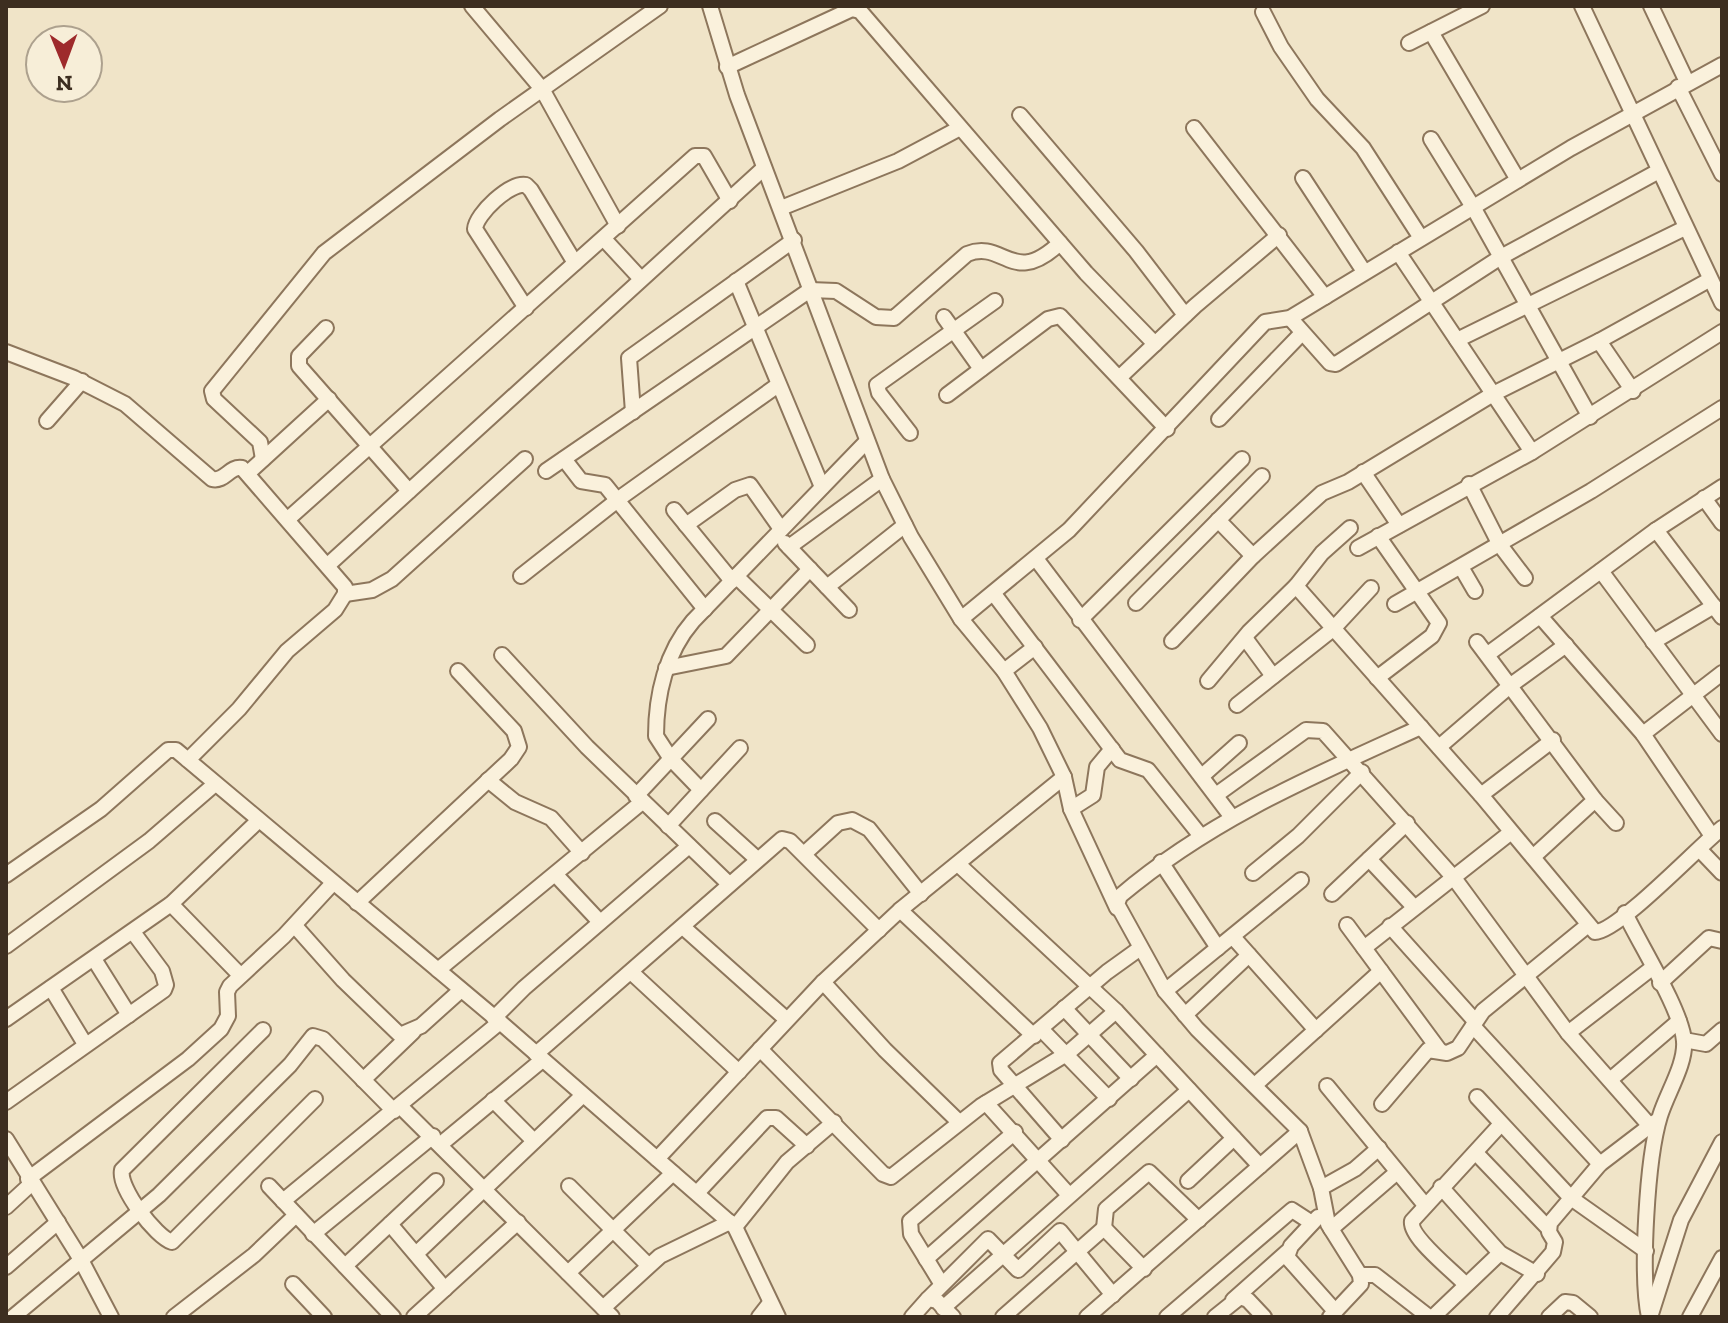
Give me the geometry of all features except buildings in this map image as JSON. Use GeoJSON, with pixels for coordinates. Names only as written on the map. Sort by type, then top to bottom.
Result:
{"type":"FeatureCollection","features":[{"type":"Feature","properties":{"kind":"street"},"geometry":{"type":"LineString","coordinates":[[472,6],[542,89],[618,226]]}},
{"type":"Feature","properties":{"kind":"street"},"geometry":{"type":"LineString","coordinates":[[263,459],[260,442],[211,396],[215,387],[324,253],[542,89],[660,6]]}},
{"type":"Feature","properties":{"kind":"street"},"geometry":{"type":"LineString","coordinates":[[710,6],[727,67],[764,168],[794,240],[882,479],[905,525],[961,619],[1004,671],[1040,728],[1064,777],[1071,809],[1117,908],[1165,991],[1300,1131],[1321,1188],[1324,1211],[1331,1229],[1360,1275],[1355,1292],[1333,1315],[1287,1257],[1287,1252]]}},
{"type":"Feature","properties":{"kind":"street"},"geometry":{"type":"LineString","coordinates":[[1409,43],[1482,6]]}},
{"type":"Feature","properties":{"kind":"street"},"geometry":{"type":"LineString","coordinates":[[1582,6],[1657,172],[1722,303]]}},
{"type":"Feature","properties":{"kind":"street"},"geometry":{"type":"LineString","coordinates":[[1651,6],[1722,174]]}},
{"type":"Feature","properties":{"kind":"street"},"geometry":{"type":"LineString","coordinates":[[727,67],[856,9],[1060,243],[1155,344]]}},
{"type":"Feature","properties":{"kind":"street"},"geometry":{"type":"LineString","coordinates":[[1263,12],[1281,47],[1317,99],[1363,148],[1421,238]]}},
{"type":"Feature","properties":{"kind":"street"},"geometry":{"type":"LineString","coordinates":[[1431,32],[1518,180]]}},
{"type":"Feature","properties":{"kind":"street"},"geometry":{"type":"LineString","coordinates":[[961,619],[1037,560],[1167,429],[1265,322],[1290,318],[1363,270],[1632,113],[1722,65]]}},
{"type":"Feature","properties":{"kind":"street"},"geometry":{"type":"LineString","coordinates":[[1020,115],[1136,251],[1185,315]]}},
{"type":"Feature","properties":{"kind":"street"},"geometry":{"type":"LineString","coordinates":[[781,208],[898,161],[960,128]]}},
{"type":"Feature","properties":{"kind":"street"},"geometry":{"type":"LineString","coordinates":[[1194,128],[1325,297]]}},
{"type":"Feature","properties":{"kind":"street"},"geometry":{"type":"LineString","coordinates":[[1431,139],[1473,207],[1590,417]]}},
{"type":"Feature","properties":{"kind":"street"},"geometry":{"type":"LineString","coordinates":[[288,519],[697,155],[706,158],[730,201]]}},
{"type":"Feature","properties":{"kind":"street"},"geometry":{"type":"LineString","coordinates":[[328,565],[764,168]]}},
{"type":"Feature","properties":{"kind":"street"},"geometry":{"type":"LineString","coordinates":[[1290,318],[1301,334],[1333,365],[1501,257],[1657,172]]}},
{"type":"Feature","properties":{"kind":"street"},"geometry":{"type":"LineString","coordinates":[[1303,178],[1363,270]]}},
{"type":"Feature","properties":{"kind":"street"},"geometry":{"type":"LineString","coordinates":[[526,308],[475,229],[479,218],[512,187],[526,185],[531,190],[575,263]]}},
{"type":"Feature","properties":{"kind":"street"},"geometry":{"type":"LineString","coordinates":[[1457,340],[1685,228]]}},
{"type":"Feature","properties":{"kind":"street"},"geometry":{"type":"LineString","coordinates":[[1120,377],[1185,315],[1279,235]]}},
{"type":"Feature","properties":{"kind":"street"},"geometry":{"type":"LineString","coordinates":[[604,239],[641,279]]}},
{"type":"Feature","properties":{"kind":"street"},"geometry":{"type":"LineString","coordinates":[[633,412],[629,358],[794,240]]}},
{"type":"Feature","properties":{"kind":"street"},"geometry":{"type":"LineString","coordinates":[[546,471],[810,290],[836,291],[876,317],[894,318],[972,252],[1021,264],[1044,258],[1060,243]]}},
{"type":"Feature","properties":{"kind":"street"},"geometry":{"type":"LineString","coordinates":[[1398,252],[1532,452]]}},
{"type":"Feature","properties":{"kind":"street"},"geometry":{"type":"LineString","coordinates":[[1172,641],[1253,556],[1322,493],[1493,394],[1599,341],[1709,280]]}},
{"type":"Feature","properties":{"kind":"street"},"geometry":{"type":"LineString","coordinates":[[736,281],[822,487]]}},
{"type":"Feature","properties":{"kind":"street"},"geometry":{"type":"LineString","coordinates":[[910,433],[877,385],[995,301]]}},
{"type":"Feature","properties":{"kind":"street"},"geometry":{"type":"LineString","coordinates":[[947,395],[1057,315],[1069,322],[1167,429]]}},
{"type":"Feature","properties":{"kind":"street"},"geometry":{"type":"LineString","coordinates":[[944,317],[981,369]]}},
{"type":"Feature","properties":{"kind":"street"},"geometry":{"type":"LineString","coordinates":[[326,328],[299,356],[298,363],[409,491]]}},
{"type":"Feature","properties":{"kind":"street"},"geometry":{"type":"LineString","coordinates":[[1358,548],[1469,484],[1532,452],[1722,332]]}},
{"type":"Feature","properties":{"kind":"street"},"geometry":{"type":"LineString","coordinates":[[1219,419],[1301,334]]}},
{"type":"Feature","properties":{"kind":"street"},"geometry":{"type":"LineString","coordinates":[[1599,341],[1633,391]]}},
{"type":"Feature","properties":{"kind":"street"},"geometry":{"type":"LineString","coordinates":[[6,352],[82,381],[134,410],[207,477],[217,480],[238,467],[248,473],[341,580],[345,594],[335,610],[287,651],[247,700],[188,760]]}},
{"type":"Feature","properties":{"kind":"street"},"geometry":{"type":"LineString","coordinates":[[47,421],[82,381]]}},
{"type":"Feature","properties":{"kind":"street"},"geometry":{"type":"LineString","coordinates":[[521,576],[618,500],[778,385]]}},
{"type":"Feature","properties":{"kind":"street"},"geometry":{"type":"LineString","coordinates":[[248,473],[329,399]]}},
{"type":"Feature","properties":{"kind":"street"},"geometry":{"type":"LineString","coordinates":[[1395,604],[1500,545],[1722,408]]}},
{"type":"Feature","properties":{"kind":"street"},"geometry":{"type":"LineString","coordinates":[[701,790],[671,759],[656,736],[666,668],[677,639],[867,441]]}},
{"type":"Feature","properties":{"kind":"street"},"geometry":{"type":"LineString","coordinates":[[345,594],[372,590],[392,579],[525,459]]}},
{"type":"Feature","properties":{"kind":"street"},"geometry":{"type":"LineString","coordinates":[[564,459],[581,481],[603,482],[705,609]]}},
{"type":"Feature","properties":{"kind":"street"},"geometry":{"type":"LineString","coordinates":[[1080,620],[1242,459]]}},
{"type":"Feature","properties":{"kind":"street"},"geometry":{"type":"LineString","coordinates":[[1363,472],[1399,525]]}},
{"type":"Feature","properties":{"kind":"street"},"geometry":{"type":"LineString","coordinates":[[1136,603],[1262,476]]}},
{"type":"Feature","properties":{"kind":"street"},"geometry":{"type":"LineString","coordinates":[[789,547],[882,479]]}},
{"type":"Feature","properties":{"kind":"street"},"geometry":{"type":"LineString","coordinates":[[1469,484],[1500,545],[1525,578]]}},
{"type":"Feature","properties":{"kind":"street"},"geometry":{"type":"LineString","coordinates":[[686,525],[735,490],[750,485],[789,547],[849,610]]}},
{"type":"Feature","properties":{"kind":"street"},"geometry":{"type":"LineString","coordinates":[[1488,654],[1656,530],[1722,487]]}},
{"type":"Feature","properties":{"kind":"street"},"geometry":{"type":"LineString","coordinates":[[1704,498],[1722,523]]}},
{"type":"Feature","properties":{"kind":"street"},"geometry":{"type":"LineString","coordinates":[[674,510],[734,579],[807,645]]}},
{"type":"Feature","properties":{"kind":"street"},"geometry":{"type":"LineString","coordinates":[[1218,520],[1253,556]]}},
{"type":"Feature","properties":{"kind":"street"},"geometry":{"type":"LineString","coordinates":[[827,587],[905,525]]}},
{"type":"Feature","properties":{"kind":"street"},"geometry":{"type":"LineString","coordinates":[[1208,681],[1296,586],[1322,553],[1350,528]]}},
{"type":"Feature","properties":{"kind":"street"},"geometry":{"type":"LineString","coordinates":[[1653,642],[1718,612],[1656,530]]}},
{"type":"Feature","properties":{"kind":"street"},"geometry":{"type":"LineString","coordinates":[[1377,678],[1439,628],[1438,620],[1415,592],[1378,536]]}},
{"type":"Feature","properties":{"kind":"street"},"geometry":{"type":"LineString","coordinates":[[1037,560],[1231,816]]}},
{"type":"Feature","properties":{"kind":"street"},"geometry":{"type":"LineString","coordinates":[[1461,567],[1475,591]]}},
{"type":"Feature","properties":{"kind":"street"},"geometry":{"type":"LineString","coordinates":[[666,668],[726,656],[810,569]]}},
{"type":"Feature","properties":{"kind":"street"},"geometry":{"type":"LineString","coordinates":[[1601,571],[1722,734]]}},
{"type":"Feature","properties":{"kind":"street"},"geometry":{"type":"LineString","coordinates":[[1296,586],[1481,795],[1588,925],[1599,933],[1700,850],[1717,832],[1643,734],[1540,616]]}},
{"type":"Feature","properties":{"kind":"street"},"geometry":{"type":"LineString","coordinates":[[1237,705],[1333,629],[1371,588]]}},
{"type":"Feature","properties":{"kind":"street"},"geometry":{"type":"LineString","coordinates":[[994,594],[1123,763],[1148,770],[1200,835]]}},
{"type":"Feature","properties":{"kind":"street"},"geometry":{"type":"LineString","coordinates":[[1245,638],[1273,676]]}},
{"type":"Feature","properties":{"kind":"street"},"geometry":{"type":"LineString","coordinates":[[1477,642],[1595,800],[1616,823]]}},
{"type":"Feature","properties":{"kind":"street"},"geometry":{"type":"LineString","coordinates":[[1439,747],[1511,685],[1566,645]]}},
{"type":"Feature","properties":{"kind":"street"},"geometry":{"type":"LineString","coordinates":[[1004,671],[1035,647]]}},
{"type":"Feature","properties":{"kind":"street"},"geometry":{"type":"LineString","coordinates":[[502,655],[639,799],[729,884]]}},
{"type":"Feature","properties":{"kind":"street"},"geometry":{"type":"LineString","coordinates":[[357,903],[516,754],[519,740],[458,671]]}},
{"type":"Feature","properties":{"kind":"street"},"geometry":{"type":"LineString","coordinates":[[1643,734],[1722,673]]}},
{"type":"Feature","properties":{"kind":"street"},"geometry":{"type":"LineString","coordinates":[[438,970],[582,853],[639,799],[708,719]]}},
{"type":"Feature","properties":{"kind":"street"},"geometry":{"type":"LineString","coordinates":[[1117,908],[1120,896],[1161,862],[1231,816],[1421,727]]}},
{"type":"Feature","properties":{"kind":"street"},"geometry":{"type":"LineString","coordinates":[[1216,795],[1310,728],[1323,731],[1454,878],[1568,1033],[1654,1123]]}},
{"type":"Feature","properties":{"kind":"street"},"geometry":{"type":"LineString","coordinates":[[1481,795],[1553,740]]}},
{"type":"Feature","properties":{"kind":"street"},"geometry":{"type":"LineString","coordinates":[[1202,776],[1239,743]]}},
{"type":"Feature","properties":{"kind":"street"},"geometry":{"type":"LineString","coordinates":[[668,826],[740,748]]}},
{"type":"Feature","properties":{"kind":"street"},"geometry":{"type":"LineString","coordinates":[[1071,809],[1093,795],[1097,767],[1112,749]]}},
{"type":"Feature","properties":{"kind":"street"},"geometry":{"type":"LineString","coordinates":[[6,875],[101,809],[168,750],[176,750],[497,1020],[732,1224],[778,1317]]}},
{"type":"Feature","properties":{"kind":"street"},"geometry":{"type":"LineString","coordinates":[[1253,873],[1298,836],[1362,772]]}},
{"type":"Feature","properties":{"kind":"street"},"geometry":{"type":"LineString","coordinates":[[657,1159],[823,982],[900,910],[1064,777]]}},
{"type":"Feature","properties":{"kind":"street"},"geometry":{"type":"LineString","coordinates":[[488,780],[515,802],[551,818],[582,853]]}},
{"type":"Feature","properties":{"kind":"street"},"geometry":{"type":"LineString","coordinates":[[6,946],[149,841],[215,784]]}},
{"type":"Feature","properties":{"kind":"street"},"geometry":{"type":"LineString","coordinates":[[1533,857],[1595,800]]}},
{"type":"Feature","properties":{"kind":"street"},"geometry":{"type":"LineString","coordinates":[[804,854],[838,823],[852,820],[869,829],[921,894]]}},
{"type":"Feature","properties":{"kind":"street"},"geometry":{"type":"LineString","coordinates":[[6,1019],[171,904],[258,821]]}},
{"type":"Feature","properties":{"kind":"street"},"geometry":{"type":"LineString","coordinates":[[715,821],[757,859]]}},
{"type":"Feature","properties":{"kind":"street"},"geometry":{"type":"LineString","coordinates":[[1332,894],[1407,823]]}},
{"type":"Feature","properties":{"kind":"street"},"geometry":{"type":"LineString","coordinates":[[1364,948],[1510,833]]}},
{"type":"Feature","properties":{"kind":"street"},"geometry":{"type":"LineString","coordinates":[[313,1234],[493,1100],[729,884],[785,839],[804,854],[879,930]]}},
{"type":"Feature","properties":{"kind":"street"},"geometry":{"type":"LineString","coordinates":[[283,1201],[397,1108],[497,1020],[600,922],[689,846]]}},
{"type":"Feature","properties":{"kind":"street"},"geometry":{"type":"LineString","coordinates":[[1700,850],[1722,873]]}},
{"type":"Feature","properties":{"kind":"street"},"geometry":{"type":"LineString","coordinates":[[1369,859],[1414,907]]}},
{"type":"Feature","properties":{"kind":"street"},"geometry":{"type":"LineString","coordinates":[[1161,862],[1218,948]]}},
{"type":"Feature","properties":{"kind":"street"},"geometry":{"type":"LineString","coordinates":[[959,865],[1116,1011],[1260,1166]]}},
{"type":"Feature","properties":{"kind":"street"},"geometry":{"type":"LineString","coordinates":[[556,875],[600,922]]}},
{"type":"Feature","properties":{"kind":"street"},"geometry":{"type":"LineString","coordinates":[[1165,991],[1301,880]]}},
{"type":"Feature","properties":{"kind":"street"},"geometry":{"type":"LineString","coordinates":[[6,1207],[30,1182],[188,1059],[221,1029],[228,1016],[227,992],[240,975],[295,926],[333,883]]}},
{"type":"Feature","properties":{"kind":"street"},"geometry":{"type":"LineString","coordinates":[[171,904],[240,975]]}},
{"type":"Feature","properties":{"kind":"street"},"geometry":{"type":"LineString","coordinates":[[900,910],[1038,1033],[1068,1053],[1109,1099]]}},
{"type":"Feature","properties":{"kind":"street"},"geometry":{"type":"LineString","coordinates":[[1625,913],[1679,1021],[1684,1040],[1654,1123],[1646,1251],[1649,1317]]}},
{"type":"Feature","properties":{"kind":"street"},"geometry":{"type":"LineString","coordinates":[[1347,925],[1440,1051]]}},
{"type":"Feature","properties":{"kind":"street"},"geometry":{"type":"LineString","coordinates":[[1382,1104],[1428,1050],[1451,1052],[1458,1048],[1474,1024],[1524,975],[1588,925]]}},
{"type":"Feature","properties":{"kind":"street"},"geometry":{"type":"LineString","coordinates":[[295,926],[394,1031],[400,1035],[414,1032]]}},
{"type":"Feature","properties":{"kind":"street"},"geometry":{"type":"LineString","coordinates":[[1390,926],[1600,1164]]}},
{"type":"Feature","properties":{"kind":"street"},"geometry":{"type":"LineString","coordinates":[[683,927],[786,1019]]}},
{"type":"Feature","properties":{"kind":"street"},"geometry":{"type":"LineString","coordinates":[[6,1102],[166,985],[162,971],[133,932]]}},
{"type":"Feature","properties":{"kind":"street"},"geometry":{"type":"LineString","coordinates":[[1233,937],[1316,1030]]}},
{"type":"Feature","properties":{"kind":"street"},"geometry":{"type":"LineString","coordinates":[[1660,983],[1709,938],[1722,940]]}},
{"type":"Feature","properties":{"kind":"street"},"geometry":{"type":"LineString","coordinates":[[1062,1140],[1013,1085],[1001,1070],[1000,1063],[1090,986],[1139,949]]}},
{"type":"Feature","properties":{"kind":"street"},"geometry":{"type":"LineString","coordinates":[[1185,1015],[1249,955]]}},
{"type":"Feature","properties":{"kind":"street"},"geometry":{"type":"LineString","coordinates":[[94,959],[129,1015]]}},
{"type":"Feature","properties":{"kind":"street"},"geometry":{"type":"LineString","coordinates":[[1568,1033],[1652,968]]}},
{"type":"Feature","properties":{"kind":"street"},"geometry":{"type":"LineString","coordinates":[[1255,1085],[1381,971]]}},
{"type":"Feature","properties":{"kind":"street"},"geometry":{"type":"LineString","coordinates":[[631,972],[739,1072]]}},
{"type":"Feature","properties":{"kind":"street"},"geometry":{"type":"LineString","coordinates":[[823,982],[885,1050],[959,1122]]}},
{"type":"Feature","properties":{"kind":"street"},"geometry":{"type":"LineString","coordinates":[[51,988],[85,1044]]}},
{"type":"Feature","properties":{"kind":"street"},"geometry":{"type":"LineString","coordinates":[[363,1080],[461,990]]}},
{"type":"Feature","properties":{"kind":"street"},"geometry":{"type":"LineString","coordinates":[[1064,1008],[1131,1079]]}},
{"type":"Feature","properties":{"kind":"street"},"geometry":{"type":"LineString","coordinates":[[760,1049],[883,1174],[891,1177],[986,1103],[1068,1053],[1116,1011]]}},
{"type":"Feature","properties":{"kind":"street"},"geometry":{"type":"LineString","coordinates":[[1610,1080],[1679,1021]]}},
{"type":"Feature","properties":{"kind":"street"},"geometry":{"type":"LineString","coordinates":[[263,1030],[122,1170],[123,1183],[140,1211],[163,1238],[169,1242],[177,1239],[315,1099]]}},
{"type":"Feature","properties":{"kind":"street"},"geometry":{"type":"LineString","coordinates":[[1684,1040],[1706,1044],[1722,1030]]}},
{"type":"Feature","properties":{"kind":"street"},"geometry":{"type":"LineString","coordinates":[[13,1317],[140,1211],[290,1065],[313,1036],[323,1039],[363,1080],[437,1140],[607,1312],[648,1265],[698,1235],[732,1224],[766,1186],[834,1122]]}},
{"type":"Feature","properties":{"kind":"street"},"geometry":{"type":"LineString","coordinates":[[926,1259],[1157,1055]]}},
{"type":"Feature","properties":{"kind":"street"},"geometry":{"type":"LineString","coordinates":[[1327,1086],[1425,1205]]}},
{"type":"Feature","properties":{"kind":"street"},"geometry":{"type":"LineString","coordinates":[[928,1299],[948,1312],[1004,1253],[1189,1090]]}},
{"type":"Feature","properties":{"kind":"street"},"geometry":{"type":"LineString","coordinates":[[417,1253],[582,1096]]}},
{"type":"Feature","properties":{"kind":"street"},"geometry":{"type":"LineString","coordinates":[[1477,1097],[1571,1198],[1646,1251]]}},
{"type":"Feature","properties":{"kind":"street"},"geometry":{"type":"LineString","coordinates":[[493,1100],[534,1141]]}},
{"type":"Feature","properties":{"kind":"street"},"geometry":{"type":"LineString","coordinates":[[986,1103],[1069,1195]]}},
{"type":"Feature","properties":{"kind":"street"},"geometry":{"type":"LineString","coordinates":[[697,1193],[767,1118],[776,1118],[807,1146]]}},
{"type":"Feature","properties":{"kind":"street"},"geometry":{"type":"LineString","coordinates":[[1548,1228],[1600,1164],[1654,1123]]}},
{"type":"Feature","properties":{"kind":"street"},"geometry":{"type":"LineString","coordinates":[[1465,1284],[1412,1233],[1412,1221],[1441,1187],[1477,1154],[1501,1124]]}},
{"type":"Feature","properties":{"kind":"street"},"geometry":{"type":"LineString","coordinates":[[1097,1314],[1113,1295],[1300,1131]]}},
{"type":"Feature","properties":{"kind":"street"},"geometry":{"type":"LineString","coordinates":[[941,1283],[911,1234],[910,1221],[1015,1132]]}},
{"type":"Feature","properties":{"kind":"street"},"geometry":{"type":"LineString","coordinates":[[1188,1181],[1234,1138]]}},
{"type":"Feature","properties":{"kind":"street"},"geometry":{"type":"LineString","coordinates":[[6,1139],[80,1258],[105,1314]]}},
{"type":"Feature","properties":{"kind":"street"},"geometry":{"type":"LineString","coordinates":[[1649,1317],[1681,1220],[1722,1142]]}},
{"type":"Feature","properties":{"kind":"street"},"geometry":{"type":"LineString","coordinates":[[1321,1188],[1355,1169],[1379,1148]]}},
{"type":"Feature","properties":{"kind":"street"},"geometry":{"type":"LineString","coordinates":[[1477,1154],[1548,1228],[1555,1246],[1537,1274],[1497,1317]]}},
{"type":"Feature","properties":{"kind":"street"},"geometry":{"type":"LineString","coordinates":[[1003,1317],[1104,1228],[1106,1209],[1149,1172],[1157,1176],[1199,1220]]}},
{"type":"Feature","properties":{"kind":"street"},"geometry":{"type":"LineString","coordinates":[[568,1273],[673,1173]]}},
{"type":"Feature","properties":{"kind":"street"},"geometry":{"type":"LineString","coordinates":[[1331,1229],[1396,1173]]}},
{"type":"Feature","properties":{"kind":"street"},"geometry":{"type":"LineString","coordinates":[[345,1266],[436,1181]]}},
{"type":"Feature","properties":{"kind":"street"},"geometry":{"type":"LineString","coordinates":[[269,1186],[393,1317]]}},
{"type":"Feature","properties":{"kind":"street"},"geometry":{"type":"LineString","coordinates":[[569,1186],[648,1265]]}},
{"type":"Feature","properties":{"kind":"street"},"geometry":{"type":"LineString","coordinates":[[1441,1187],[1500,1253],[1537,1274]]}},
{"type":"Feature","properties":{"kind":"street"},"geometry":{"type":"LineString","coordinates":[[1174,1315],[1292,1210],[1312,1223]]}},
{"type":"Feature","properties":{"kind":"street"},"geometry":{"type":"LineString","coordinates":[[1215,1317],[1287,1252],[1324,1211]]}},
{"type":"Feature","properties":{"kind":"street"},"geometry":{"type":"LineString","coordinates":[[174,1317],[254,1255],[296,1215]]}},
{"type":"Feature","properties":{"kind":"street"},"geometry":{"type":"LineString","coordinates":[[6,1267],[58,1222]]}},
{"type":"Feature","properties":{"kind":"street"},"geometry":{"type":"LineString","coordinates":[[414,1317],[518,1222]]}},
{"type":"Feature","properties":{"kind":"street"},"geometry":{"type":"LineString","coordinates":[[390,1224],[445,1289]]}},
{"type":"Feature","properties":{"kind":"street"},"geometry":{"type":"LineString","coordinates":[[1104,1228],[1144,1269]]}},
{"type":"Feature","properties":{"kind":"street"},"geometry":{"type":"LineString","coordinates":[[912,1317],[941,1283],[988,1239],[1018,1270],[1060,1231],[1113,1295]]}},
{"type":"Feature","properties":{"kind":"street"},"geometry":{"type":"LineString","coordinates":[[1360,1275],[1375,1275],[1431,1317],[1500,1253]]}},
{"type":"Feature","properties":{"kind":"street"},"geometry":{"type":"LineString","coordinates":[[1690,1317],[1722,1258]]}},
{"type":"Feature","properties":{"kind":"street"},"geometry":{"type":"LineString","coordinates":[[293,1284],[324,1317]]}},
{"type":"Feature","properties":{"kind":"street"},"geometry":{"type":"LineString","coordinates":[[1233,1300],[1248,1300],[1264,1317]]}},
{"type":"Feature","properties":{"kind":"street"},"geometry":{"type":"LineString","coordinates":[[1549,1317],[1565,1302],[1573,1303],[1590,1317]]}},
{"type":"Feature","properties":{"kind":"street"},"geometry":{"type":"LineString","coordinates":[[759,1317],[770,1303]]}}]}
